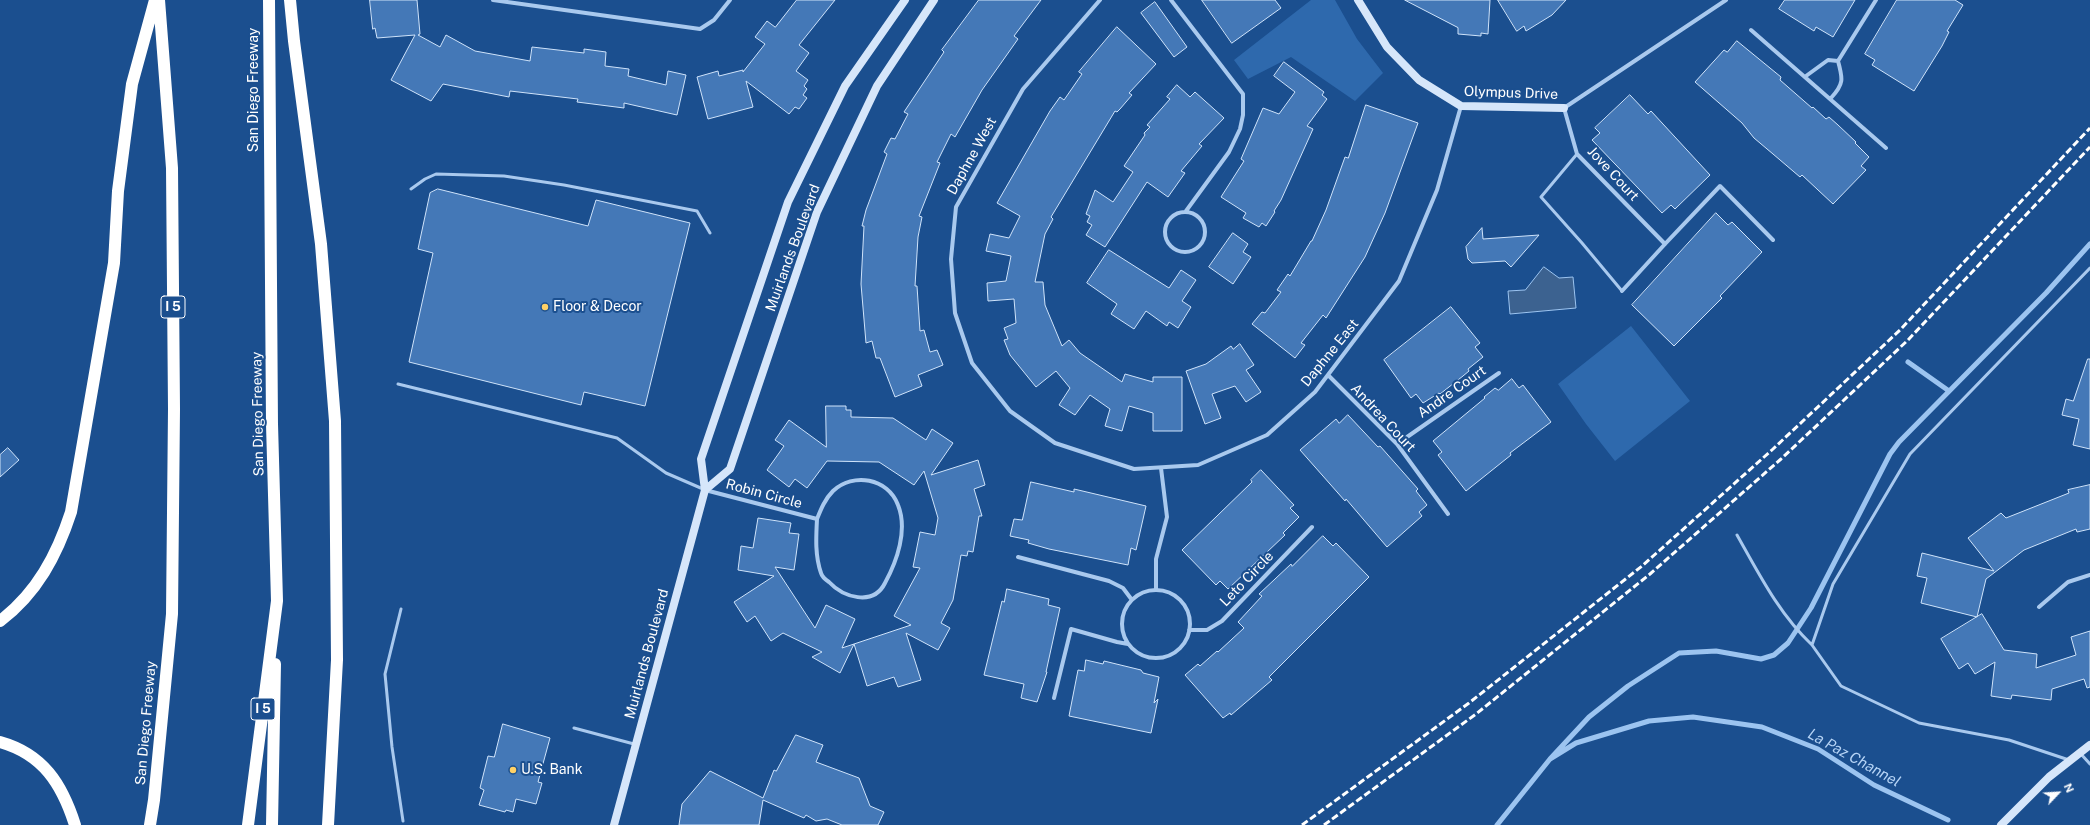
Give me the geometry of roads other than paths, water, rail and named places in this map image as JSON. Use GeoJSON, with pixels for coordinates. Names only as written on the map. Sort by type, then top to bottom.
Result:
{"type":"FeatureCollection","features":[{"type":"Feature","properties":{"kind":"highway"},"geometry":{"type":"LineString","coordinates":[[0,621],[41,581],[63,536],[71,512],[114,263],[118,191],[132,84],[155,0]]}},
{"type":"Feature","properties":{"kind":"highway","name":"San Diego Freeway"},"geometry":{"type":"LineString","coordinates":[[150,825],[154,800],[172,614],[174,409],[172,168],[159,0]]}},
{"type":"Feature","properties":{"kind":"highway","name":"San Diego Freeway"},"geometry":{"type":"LineString","coordinates":[[249,821],[277,601],[272,424],[269,0]]}},
{"type":"Feature","properties":{"kind":"highway"},"geometry":{"type":"LineString","coordinates":[[290,0],[321,244],[335,421],[337,660],[328,825]]}},
{"type":"Feature","properties":{"kind":"highway"},"geometry":{"type":"LineString","coordinates":[[272,824],[277,601]]}},
{"type":"Feature","properties":{"kind":"highway"},"geometry":{"type":"LineString","coordinates":[[0,742],[18,747],[41,762],[58,786],[75,825]]}},
{"type":"Feature","properties":{"kind":"main road","name":"Muirlands Boulevard"},"geometry":{"type":"LineString","coordinates":[[614,825],[705,490],[701,459],[788,202],[845,86],[905,0]]}},
{"type":"Feature","properties":{"kind":"main road","name":"Muirlands Boulevard"},"geometry":{"type":"LineString","coordinates":[[705,490],[730,469],[817,212],[876,86],[934,0]]}},
{"type":"Feature","properties":{"kind":"main road","name":"Olympus Drive"},"geometry":{"type":"LineString","coordinates":[[1358,0],[1387,47],[1419,80],[1461,106],[1564,108]]}},
{"type":"Feature","properties":{"kind":"main road"},"geometry":{"type":"LineString","coordinates":[[2001,825],[2049,777],[2090,745]]}},
{"type":"Feature","properties":{"kind":"street"},"geometry":{"type":"LineString","coordinates":[[493,0],[700,29],[714,20],[730,0]]}},
{"type":"Feature","properties":{"kind":"street","name":"Daphne West"},"geometry":{"type":"LineString","coordinates":[[1010,411],[972,363],[955,313],[952,259],[956,207],[1023,89],[1100,0]]}},
{"type":"Feature","properties":{"kind":"street"},"geometry":{"type":"LineString","coordinates":[[1171,0],[1243,94],[1243,115],[1240,129],[1229,152],[1186,211],[1174,215],[1169,219],[1165,231],[1166,238],[1172,248],[1184,252],[1198,248],[1205,236],[1203,222],[1198,217],[1186,211]]}},
{"type":"Feature","properties":{"kind":"street","name":"Olympus Drive"},"geometry":{"type":"LineString","coordinates":[[1564,108],[1724,3],[1726,0]]}},
{"type":"Feature","properties":{"kind":"street"},"geometry":{"type":"LineString","coordinates":[[1832,98],[1841,88],[1842,76],[1838,61],[1876,0]]}},
{"type":"Feature","properties":{"kind":"street"},"geometry":{"type":"LineString","coordinates":[[1751,30],[1832,98],[1886,148]]}},
{"type":"Feature","properties":{"kind":"street"},"geometry":{"type":"LineString","coordinates":[[1806,76],[1828,60],[1838,61]]}},
{"type":"Feature","properties":{"kind":"street","name":"Daphne East"},"geometry":{"type":"LineString","coordinates":[[1010,411],[1055,443],[1134,469],[1198,465],[1267,435],[1315,392],[1329,376],[1399,281],[1437,190],[1461,106]]}},
{"type":"Feature","properties":{"kind":"street","name":"Jove Court"},"geometry":{"type":"LineString","coordinates":[[1564,108],[1577,154],[1665,244]]}},
{"type":"Feature","properties":{"kind":"street"},"geometry":{"type":"LineString","coordinates":[[1622,292],[1720,186],[1774,240]]}},
{"type":"Feature","properties":{"kind":"street","name":"Andre Court"},"geometry":{"type":"LineString","coordinates":[[1397,444],[1499,373]]}},
{"type":"Feature","properties":{"kind":"street","name":"Andrea Court"},"geometry":{"type":"LineString","coordinates":[[1329,376],[1397,444],[1448,514]]}},
{"type":"Feature","properties":{"kind":"street"},"geometry":{"type":"LineString","coordinates":[[1156,590],[1156,559],[1166,517],[1161,468]]}},
{"type":"Feature","properties":{"kind":"street","name":"Robin Circle"},"geometry":{"type":"LineString","coordinates":[[862,479],[876,482],[890,491],[898,505],[902,522],[899,551],[883,588],[870,596],[853,598],[837,590],[822,575],[816,556],[817,519],[825,500],[834,490],[848,482],[862,479]]}},
{"type":"Feature","properties":{"kind":"street","name":"Robin Circle"},"geometry":{"type":"LineString","coordinates":[[705,490],[817,519]]}},
{"type":"Feature","properties":{"kind":"street","name":"Leto Circle"},"geometry":{"type":"LineString","coordinates":[[1189,630],[1207,630],[1222,621],[1312,527]]}},
{"type":"Feature","properties":{"kind":"street"},"geometry":{"type":"LineString","coordinates":[[1018,557],[1109,581],[1124,588],[1132,600]]}},
{"type":"Feature","properties":{"kind":"street"},"geometry":{"type":"LineString","coordinates":[[2039,607],[2068,582],[2090,575]]}},
{"type":"Feature","properties":{"kind":"street"},"geometry":{"type":"LineString","coordinates":[[1156,590],[1174,596],[1182,602],[1188,616],[1189,630],[1185,641],[1178,650],[1169,656],[1158,658],[1146,657],[1136,652],[1128,644],[1123,630],[1123,616],[1132,600],[1147,592],[1156,590]]}},
{"type":"Feature","properties":{"kind":"street"},"geometry":{"type":"LineString","coordinates":[[1054,698],[1071,629],[1128,644]]}},
{"type":"Feature","properties":{"kind":"lane"},"geometry":{"type":"LineString","coordinates":[[1577,154],[1541,197],[1582,243],[1622,292]]}},
{"type":"Feature","properties":{"kind":"lane"},"geometry":{"type":"LineString","coordinates":[[411,189],[425,179],[436,174],[504,176],[564,185],[697,211],[710,233]]}},
{"type":"Feature","properties":{"kind":"lane"},"geometry":{"type":"LineString","coordinates":[[1812,645],[1832,584],[1910,454],[2090,268]]}},
{"type":"Feature","properties":{"kind":"lane"},"geometry":{"type":"LineString","coordinates":[[398,384],[617,438],[666,473],[705,490]]}},
{"type":"Feature","properties":{"kind":"lane"},"geometry":{"type":"LineString","coordinates":[[1737,535],[1776,603],[1789,621],[1812,645],[1841,686],[1919,723],[2009,740],[2071,760]]}},
{"type":"Feature","properties":{"kind":"lane"},"geometry":{"type":"LineString","coordinates":[[401,610],[386,674],[392,746],[403,821]]}},
{"type":"Feature","properties":{"kind":"lane"},"geometry":{"type":"LineString","coordinates":[[574,728],[636,745]]}},
{"type":"Feature","properties":{"kind":"lane"},"geometry":{"type":"LineString","coordinates":[[2080,753],[2090,764]]}},
{"type":"Feature","properties":{"kind":"waterway"},"geometry":{"type":"LineString","coordinates":[[1550,759],[1589,717],[1628,686],[1679,653],[1716,651],[1761,659],[1774,655],[1788,643],[1811,608],[1890,454],[1899,442],[2046,293],[2090,244]]}},
{"type":"Feature","properties":{"kind":"waterway"},"geometry":{"type":"LineString","coordinates":[[1908,362],[1949,391]]}},
{"type":"Feature","properties":{"kind":"waterway","name":"La Paz Channel"},"geometry":{"type":"LineString","coordinates":[[1497,825],[1550,759],[1576,743],[1649,721],[1693,717],[1762,727],[1818,749],[1874,785],[1948,820]]}},
{"type":"Feature","properties":{"kind":"railway"},"geometry":{"type":"LineString","coordinates":[[1302,825],[1469,703],[1642,566],[1773,449],[1900,330],[2090,128]]}},
{"type":"Feature","properties":{"kind":"railway"},"geometry":{"type":"LineString","coordinates":[[1324,825],[1476,714],[1650,574],[1781,459],[1908,340],[2090,147]]}},
{"type":"Feature","properties":{"kind":"place","name":"Floor & Decor"},"geometry":{"type":"Point","coordinates":[545,307]}},
{"type":"Feature","properties":{"kind":"place","name":"U.S. Bank"},"geometry":{"type":"Point","coordinates":[513,770]}}]}
